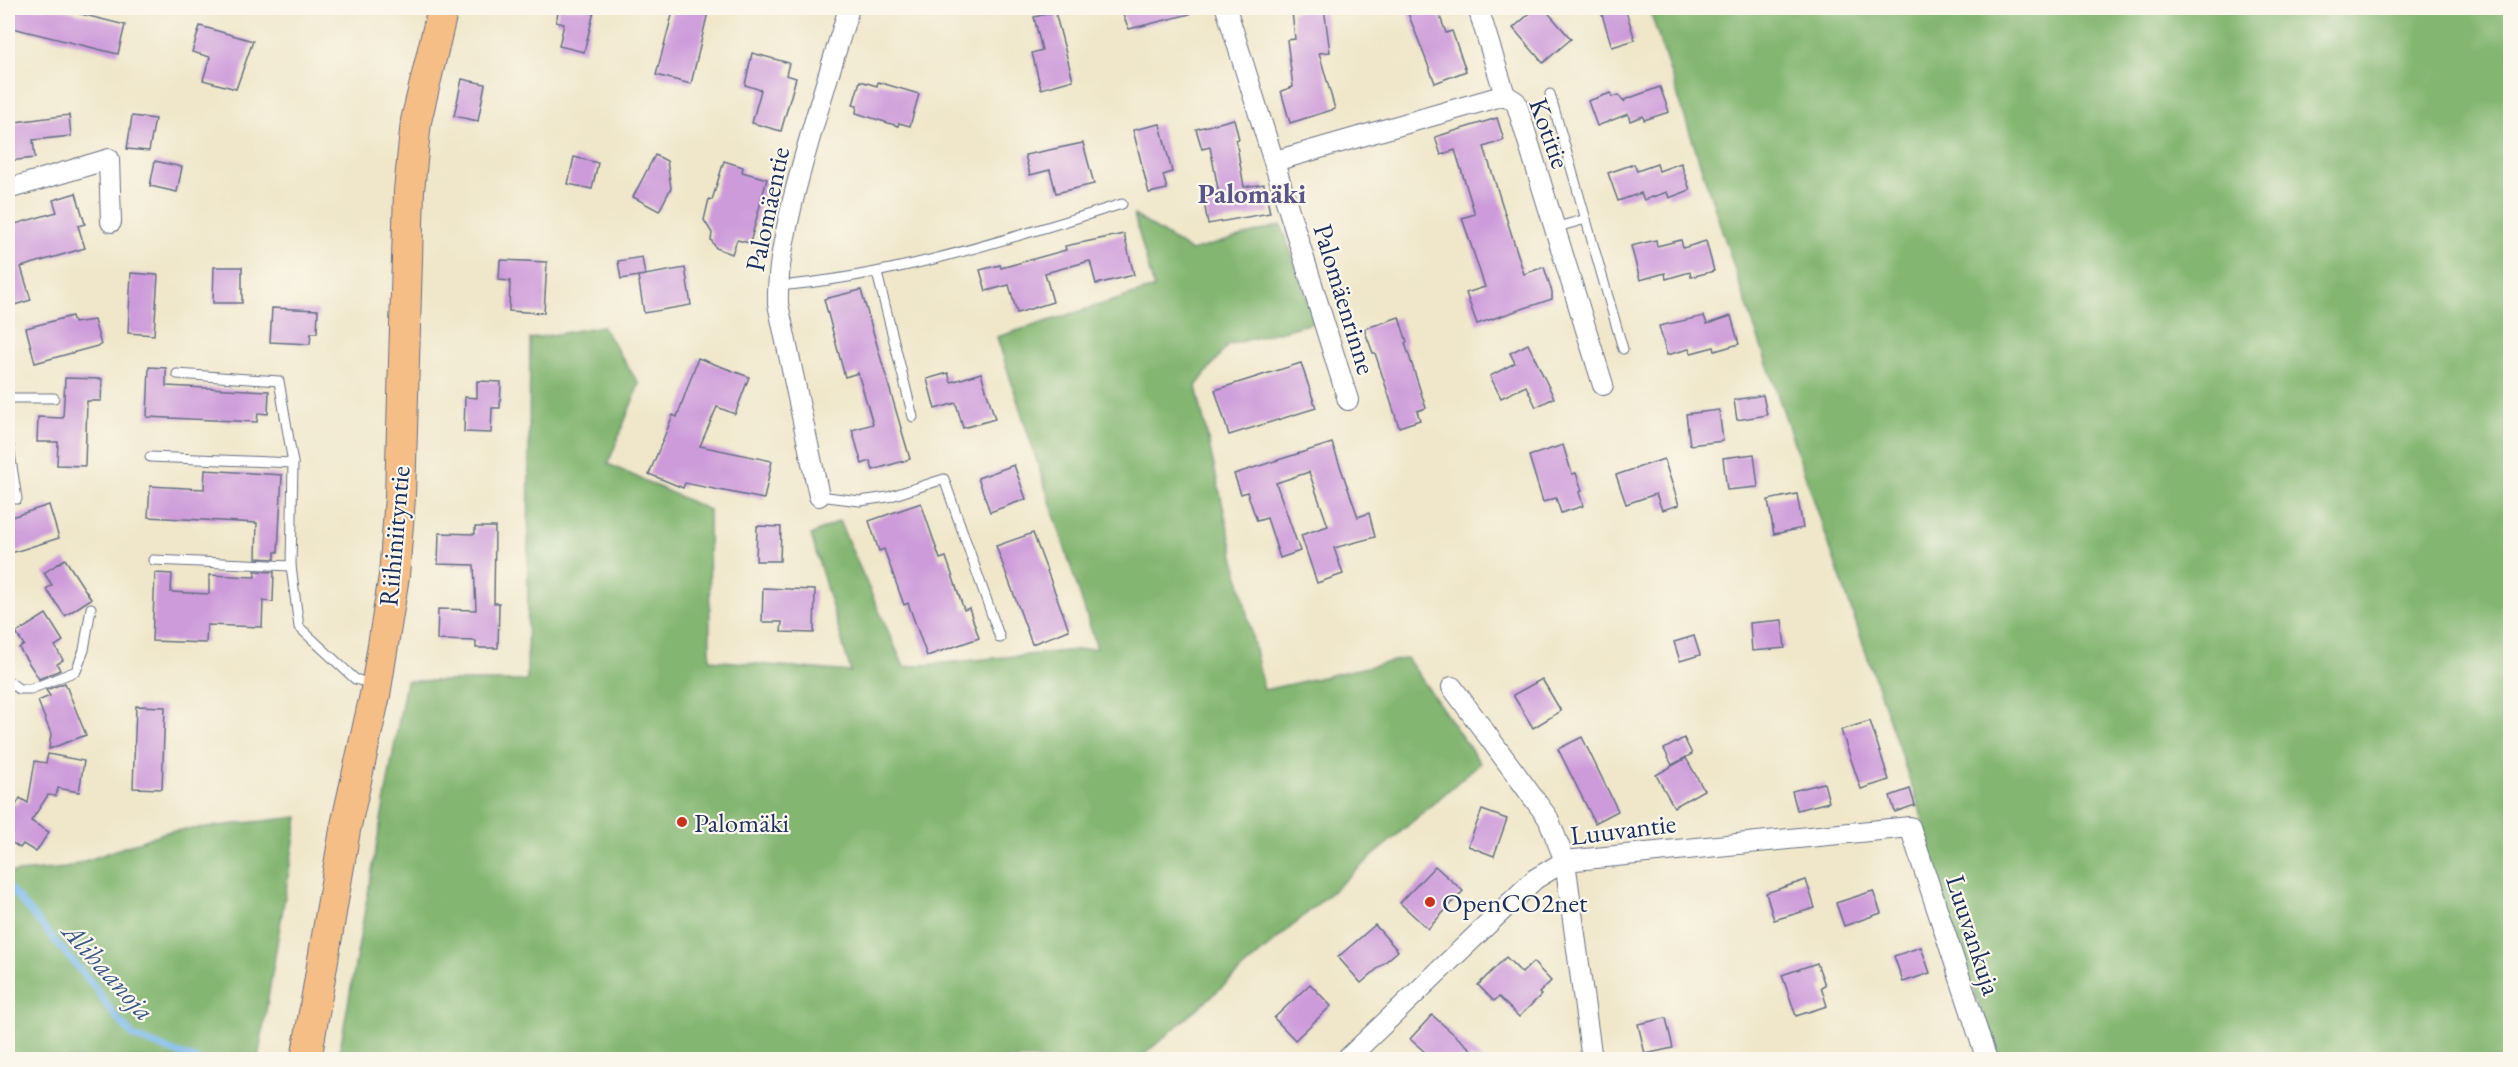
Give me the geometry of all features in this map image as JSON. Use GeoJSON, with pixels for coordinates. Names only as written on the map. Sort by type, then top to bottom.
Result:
{"type":"FeatureCollection","features":[{"type":"Feature","properties":{"kind":"main road","name":"Riihiniityntie"},"geometry":{"type":"LineString","coordinates":[[306,1059],[345,830],[377,685],[394,576],[400,497],[409,191],[416,121],[443,8]]}},
{"type":"Feature","properties":{"kind":"street","name":"Palomäentie"},"geometry":{"type":"LineString","coordinates":[[819,496],[778,304],[777,286],[781,252],[801,168],[849,8]]}},
{"type":"Feature","properties":{"kind":"street","name":"Palomäenrinne"},"geometry":{"type":"LineString","coordinates":[[1226,8],[1348,400]]}},
{"type":"Feature","properties":{"kind":"street"},"geometry":{"type":"LineString","coordinates":[[1478,8],[1505,95]]}},
{"type":"Feature","properties":{"kind":"street","name":"Kotitie"},"geometry":{"type":"LineString","coordinates":[[1275,161],[1505,95],[1516,102],[1603,385]]}},
{"type":"Feature","properties":{"kind":"street"},"geometry":{"type":"LineString","coordinates":[[8,189],[109,159],[111,222]]}},
{"type":"Feature","properties":{"kind":"street"},"geometry":{"type":"LineString","coordinates":[[1452,687],[1548,818],[1565,861],[1592,1059]]}},
{"type":"Feature","properties":{"kind":"street","name":"Luuvantie"},"geometry":{"type":"LineString","coordinates":[[1346,1059],[1535,879],[1565,861],[1910,827]]}},
{"type":"Feature","properties":{"kind":"street","name":"Luuvankuja"},"geometry":{"type":"LineString","coordinates":[[1910,827],[1987,1059]]}},
{"type":"Feature","properties":{"kind":"lane"},"geometry":{"type":"LineString","coordinates":[[1550,94],[1623,348]]}},
{"type":"Feature","properties":{"kind":"lane"},"geometry":{"type":"LineString","coordinates":[[777,286],[877,273],[949,257],[1122,204]]}},
{"type":"Feature","properties":{"kind":"lane"},"geometry":{"type":"LineString","coordinates":[[1554,228],[1586,219]]}},
{"type":"Feature","properties":{"kind":"lane"},"geometry":{"type":"LineString","coordinates":[[877,273],[913,417]]}},
{"type":"Feature","properties":{"kind":"lane"},"geometry":{"type":"LineString","coordinates":[[177,374],[279,381],[293,463],[291,566],[299,627],[355,679],[377,685]]}},
{"type":"Feature","properties":{"kind":"lane"},"geometry":{"type":"LineString","coordinates":[[8,398],[54,398]]}},
{"type":"Feature","properties":{"kind":"lane"},"geometry":{"type":"LineString","coordinates":[[8,440],[17,499]]}},
{"type":"Feature","properties":{"kind":"lane"},"geometry":{"type":"LineString","coordinates":[[150,457],[293,463]]}},
{"type":"Feature","properties":{"kind":"lane"},"geometry":{"type":"LineString","coordinates":[[819,496],[860,501],[888,497],[944,479],[1000,638]]}},
{"type":"Feature","properties":{"kind":"lane"},"geometry":{"type":"LineString","coordinates":[[153,560],[291,566]]}},
{"type":"Feature","properties":{"kind":"lane"},"geometry":{"type":"LineString","coordinates":[[8,681],[19,689],[31,689],[76,671],[84,650],[91,608]]}},
{"type":"Feature","properties":{"kind":"green space"},"geometry":{"type":"Polygon","coordinates":[[[1649,8],[2510,8],[2510,1059],[1998,1059],[1942,900],[1920,810],[1740,285],[1649,8]]]}},
{"type":"Feature","properties":{"kind":"green space"},"geometry":{"type":"Polygon","coordinates":[[[1134,215],[1191,251],[1281,225],[1316,322],[1228,345],[1196,386],[1264,690],[1407,658],[1480,763],[1139,1059],[338,1060],[406,681],[527,681],[530,339],[602,326],[639,384],[608,464],[709,510],[710,660],[851,672],[811,535],[839,521],[904,667],[1097,648],[997,337],[1154,288],[1134,215]]]}},
{"type":"Feature","properties":{"kind":"green space"},"geometry":{"type":"Polygon","coordinates":[[[298,817],[258,1059],[8,1059],[8,873],[66,868],[166,832],[298,817]]]}},
{"type":"Feature","properties":{"kind":"building"},"geometry":{"type":"Polygon","coordinates":[[[8,8],[57,8],[125,25],[118,54],[8,27],[8,8]]]}},
{"type":"Feature","properties":{"kind":"building"},"geometry":{"type":"Polygon","coordinates":[[[559,8],[595,8],[584,52],[559,46],[564,24],[556,22],[559,8]]]}},
{"type":"Feature","properties":{"kind":"building"},"geometry":{"type":"Polygon","coordinates":[[[674,8],[709,8],[691,84],[656,75],[674,8]]]}},
{"type":"Feature","properties":{"kind":"building"},"geometry":{"type":"Polygon","coordinates":[[[1120,8],[1189,8],[1190,14],[1129,29],[1120,8]]]}},
{"type":"Feature","properties":{"kind":"building"},"geometry":{"type":"Polygon","coordinates":[[[1324,8],[1330,52],[1319,53],[1335,109],[1290,123],[1281,91],[1293,87],[1287,40],[1295,39],[1292,12],[1324,8]]]}},
{"type":"Feature","properties":{"kind":"building"},"geometry":{"type":"Polygon","coordinates":[[[1406,8],[1437,8],[1446,33],[1452,31],[1466,71],[1435,83],[1406,8]]]}},
{"type":"Feature","properties":{"kind":"building"},"geometry":{"type":"Polygon","coordinates":[[[1536,8],[1544,8],[1571,39],[1543,63],[1513,28],[1536,8]]]}},
{"type":"Feature","properties":{"kind":"building"},"geometry":{"type":"Polygon","coordinates":[[[1600,8],[1625,8],[1635,40],[1612,47],[1600,8]]]}},
{"type":"Feature","properties":{"kind":"building"},"geometry":{"type":"Polygon","coordinates":[[[1055,12],[1073,80],[1041,89],[1032,53],[1042,50],[1034,17],[1055,12]]]}},
{"type":"Feature","properties":{"kind":"building"},"geometry":{"type":"Polygon","coordinates":[[[200,26],[253,41],[236,89],[203,80],[210,57],[192,52],[200,26]]]}},
{"type":"Feature","properties":{"kind":"building"},"geometry":{"type":"Polygon","coordinates":[[[752,53],[789,63],[786,75],[796,78],[781,131],[752,123],[761,90],[745,85],[752,53]]]}},
{"type":"Feature","properties":{"kind":"building"},"geometry":{"type":"Polygon","coordinates":[[[462,79],[485,84],[478,121],[454,116],[462,79]]]}},
{"type":"Feature","properties":{"kind":"building"},"geometry":{"type":"Polygon","coordinates":[[[860,81],[877,86],[878,82],[919,94],[910,126],[899,123],[898,126],[856,113],[857,106],[853,105],[860,81]]]}},
{"type":"Feature","properties":{"kind":"building"},"geometry":{"type":"Polygon","coordinates":[[[1660,87],[1669,112],[1644,120],[1643,116],[1630,121],[1628,114],[1597,126],[1588,101],[1611,93],[1612,97],[1618,95],[1625,102],[1624,100],[1660,87]]]}},
{"type":"Feature","properties":{"kind":"building"},"geometry":{"type":"Polygon","coordinates":[[[69,115],[71,136],[33,140],[35,158],[8,161],[8,123],[69,115]]]}},
{"type":"Feature","properties":{"kind":"building"},"geometry":{"type":"Polygon","coordinates":[[[132,116],[155,119],[149,151],[127,149],[132,116]]]}},
{"type":"Feature","properties":{"kind":"building"},"geometry":{"type":"Polygon","coordinates":[[[1497,118],[1504,140],[1484,147],[1524,274],[1544,267],[1552,299],[1477,324],[1466,293],[1485,287],[1462,218],[1475,214],[1455,150],[1441,155],[1435,137],[1497,118]]]}},
{"type":"Feature","properties":{"kind":"building"},"geometry":{"type":"Polygon","coordinates":[[[1234,119],[1239,139],[1236,140],[1244,187],[1264,184],[1270,213],[1208,224],[1203,197],[1219,194],[1210,147],[1202,149],[1196,129],[1234,119]]]}},
{"type":"Feature","properties":{"kind":"building"},"geometry":{"type":"Polygon","coordinates":[[[1160,124],[1172,172],[1163,175],[1167,189],[1149,193],[1133,130],[1160,124]]]}},
{"type":"Feature","properties":{"kind":"building"},"geometry":{"type":"Polygon","coordinates":[[[1083,143],[1094,184],[1056,193],[1050,170],[1030,175],[1025,155],[1083,143]]]}},
{"type":"Feature","properties":{"kind":"building"},"geometry":{"type":"Polygon","coordinates":[[[655,155],[667,161],[671,188],[659,211],[633,197],[655,155]]]}},
{"type":"Feature","properties":{"kind":"building"},"geometry":{"type":"Polygon","coordinates":[[[574,157],[598,163],[592,189],[568,184],[574,157]]]}},
{"type":"Feature","properties":{"kind":"building"},"geometry":{"type":"Polygon","coordinates":[[[155,161],[182,167],[177,192],[150,186],[155,161]]]}},
{"type":"Feature","properties":{"kind":"building"},"geometry":{"type":"Polygon","coordinates":[[[724,161],[743,167],[742,172],[767,179],[750,243],[737,240],[732,254],[716,248],[711,240],[712,233],[704,220],[709,199],[712,200],[724,161]]]}},
{"type":"Feature","properties":{"kind":"building"},"geometry":{"type":"Polygon","coordinates":[[[1681,163],[1690,190],[1669,198],[1667,192],[1644,200],[1641,193],[1618,201],[1608,173],[1634,164],[1637,171],[1657,164],[1659,171],[1681,163]]]}},
{"type":"Feature","properties":{"kind":"building"},"geometry":{"type":"Polygon","coordinates":[[[76,193],[85,224],[78,226],[85,248],[21,267],[31,300],[8,307],[8,226],[57,212],[53,200],[76,193]]]}},
{"type":"Feature","properties":{"kind":"building"},"geometry":{"type":"Polygon","coordinates":[[[1124,234],[1134,275],[1096,284],[1090,261],[1045,273],[1053,302],[1017,313],[1009,285],[986,291],[980,270],[1000,265],[1001,268],[1066,250],[1065,246],[1124,234]]]}},
{"type":"Feature","properties":{"kind":"building"},"geometry":{"type":"Polygon","coordinates":[[[1656,240],[1657,246],[1681,240],[1683,248],[1706,241],[1714,271],[1691,277],[1690,272],[1666,279],[1665,273],[1640,280],[1631,246],[1656,240]]]}},
{"type":"Feature","properties":{"kind":"building"},"geometry":{"type":"Polygon","coordinates":[[[642,257],[645,275],[685,268],[691,305],[644,313],[638,276],[621,279],[618,261],[642,257]]]}},
{"type":"Feature","properties":{"kind":"building"},"geometry":{"type":"Polygon","coordinates":[[[500,260],[547,262],[544,313],[509,311],[510,281],[499,280],[500,260]]]}},
{"type":"Feature","properties":{"kind":"building"},"geometry":{"type":"Polygon","coordinates":[[[214,267],[242,267],[242,303],[213,303],[214,267]]]}},
{"type":"Feature","properties":{"kind":"building"},"geometry":{"type":"Polygon","coordinates":[[[131,273],[158,275],[154,335],[128,333],[131,273]]]}},
{"type":"Feature","properties":{"kind":"building"},"geometry":{"type":"Polygon","coordinates":[[[861,290],[910,459],[873,470],[870,461],[862,464],[852,430],[873,424],[858,373],[845,377],[824,299],[861,290]]]}},
{"type":"Feature","properties":{"kind":"building"},"geometry":{"type":"Polygon","coordinates":[[[272,308],[318,310],[317,333],[311,333],[310,344],[270,342],[272,308]]]}},
{"type":"Feature","properties":{"kind":"building"},"geometry":{"type":"Polygon","coordinates":[[[72,316],[74,323],[94,320],[101,345],[35,363],[26,328],[72,316]]]}},
{"type":"Feature","properties":{"kind":"building"},"geometry":{"type":"Polygon","coordinates":[[[1704,316],[1707,324],[1731,316],[1739,344],[1715,351],[1714,347],[1691,353],[1689,349],[1667,355],[1659,326],[1704,316]]]}},
{"type":"Feature","properties":{"kind":"building"},"geometry":{"type":"Polygon","coordinates":[[[1399,317],[1426,408],[1417,411],[1420,420],[1399,427],[1375,353],[1373,353],[1364,329],[1399,317]]]}},
{"type":"Feature","properties":{"kind":"building"},"geometry":{"type":"Polygon","coordinates":[[[1528,344],[1554,398],[1536,407],[1526,386],[1501,398],[1490,376],[1515,363],[1510,353],[1528,344]]]}},
{"type":"Feature","properties":{"kind":"building"},"geometry":{"type":"Polygon","coordinates":[[[698,358],[749,377],[735,414],[717,407],[700,446],[772,461],[764,499],[685,483],[683,488],[649,474],[673,415],[677,417],[698,358]]]}},
{"type":"Feature","properties":{"kind":"building"},"geometry":{"type":"Polygon","coordinates":[[[1301,363],[1316,408],[1229,435],[1215,390],[1301,363]]]}},
{"type":"Feature","properties":{"kind":"building"},"geometry":{"type":"Polygon","coordinates":[[[149,367],[166,368],[166,386],[269,391],[268,414],[258,413],[257,422],[147,417],[149,367]]]}},
{"type":"Feature","properties":{"kind":"building"},"geometry":{"type":"Polygon","coordinates":[[[948,373],[951,382],[981,373],[995,419],[963,428],[956,403],[935,409],[927,379],[948,373]]]}},
{"type":"Feature","properties":{"kind":"building"},"geometry":{"type":"Polygon","coordinates":[[[65,378],[102,379],[101,401],[87,401],[85,466],[57,465],[58,442],[37,442],[38,417],[63,418],[65,378]]]}},
{"type":"Feature","properties":{"kind":"building"},"geometry":{"type":"Polygon","coordinates":[[[477,381],[501,382],[500,408],[492,408],[491,433],[464,432],[465,397],[477,398],[477,381]]]}},
{"type":"Feature","properties":{"kind":"building"},"geometry":{"type":"Polygon","coordinates":[[[1763,395],[1767,415],[1737,420],[1734,400],[1763,395]]]}},
{"type":"Feature","properties":{"kind":"building"},"geometry":{"type":"Polygon","coordinates":[[[1719,410],[1723,441],[1690,445],[1686,414],[1719,410]]]}},
{"type":"Feature","properties":{"kind":"building"},"geometry":{"type":"Polygon","coordinates":[[[1332,443],[1358,517],[1369,513],[1375,537],[1334,548],[1343,574],[1317,583],[1301,535],[1328,526],[1309,472],[1276,483],[1300,551],[1280,558],[1267,518],[1257,521],[1247,492],[1241,494],[1234,474],[1332,443]]]}},
{"type":"Feature","properties":{"kind":"building"},"geometry":{"type":"Polygon","coordinates":[[[1563,445],[1572,474],[1576,473],[1582,491],[1579,492],[1583,506],[1561,513],[1556,498],[1543,502],[1529,456],[1563,445]]]}},
{"type":"Feature","properties":{"kind":"building"},"geometry":{"type":"Polygon","coordinates":[[[1754,454],[1758,487],[1727,490],[1723,458],[1754,454]]]}},
{"type":"Feature","properties":{"kind":"building"},"geometry":{"type":"Polygon","coordinates":[[[1664,459],[1679,505],[1662,510],[1656,494],[1626,504],[1616,475],[1664,459]]]}},
{"type":"Feature","properties":{"kind":"building"},"geometry":{"type":"Polygon","coordinates":[[[1014,465],[1026,499],[990,512],[978,478],[1014,465]]]}},
{"type":"Feature","properties":{"kind":"building"},"geometry":{"type":"Polygon","coordinates":[[[205,470],[282,475],[278,552],[275,552],[275,559],[256,558],[257,523],[148,517],[150,486],[204,489],[205,470]]]}},
{"type":"Feature","properties":{"kind":"building"},"geometry":{"type":"Polygon","coordinates":[[[1797,494],[1803,528],[1774,534],[1768,500],[1797,494]]]}},
{"type":"Feature","properties":{"kind":"building"},"geometry":{"type":"Polygon","coordinates":[[[921,503],[940,559],[946,557],[964,610],[969,608],[979,638],[927,656],[908,603],[904,605],[884,549],[879,551],[869,521],[921,503]]]}},
{"type":"Feature","properties":{"kind":"building"},"geometry":{"type":"Polygon","coordinates":[[[49,505],[59,538],[8,554],[8,518],[49,505]]]}},
{"type":"Feature","properties":{"kind":"building"},"geometry":{"type":"Polygon","coordinates":[[[757,526],[781,527],[780,561],[756,561],[757,526]]]}},
{"type":"Feature","properties":{"kind":"building"},"geometry":{"type":"Polygon","coordinates":[[[475,527],[495,527],[494,603],[499,603],[498,648],[476,648],[476,641],[437,640],[438,609],[476,610],[474,565],[438,564],[439,533],[475,534],[475,527]]]}},
{"type":"Feature","properties":{"kind":"building"},"geometry":{"type":"Polygon","coordinates":[[[1033,533],[1069,630],[1032,644],[996,546],[1033,533]]]}},
{"type":"Feature","properties":{"kind":"building"},"geometry":{"type":"Polygon","coordinates":[[[65,559],[91,599],[65,616],[46,589],[52,585],[44,573],[65,559]]]}},
{"type":"Feature","properties":{"kind":"building"},"geometry":{"type":"Polygon","coordinates":[[[255,571],[274,572],[273,602],[263,601],[262,627],[207,625],[206,643],[152,641],[155,573],[172,574],[171,592],[209,594],[209,575],[255,577],[255,571]]]}},
{"type":"Feature","properties":{"kind":"building"},"geometry":{"type":"Polygon","coordinates":[[[763,588],[815,590],[814,633],[781,632],[782,622],[762,622],[763,588]]]}},
{"type":"Feature","properties":{"kind":"building"},"geometry":{"type":"Polygon","coordinates":[[[46,614],[63,641],[55,646],[63,660],[57,664],[60,670],[39,679],[19,648],[24,645],[16,633],[46,614]]]}},
{"type":"Feature","properties":{"kind":"building"},"geometry":{"type":"Polygon","coordinates":[[[1782,620],[1785,648],[1752,651],[1750,623],[1782,620]]]}},
{"type":"Feature","properties":{"kind":"building"},"geometry":{"type":"Polygon","coordinates":[[[1694,636],[1700,655],[1680,661],[1674,642],[1694,636]]]}},
{"type":"Feature","properties":{"kind":"building"},"geometry":{"type":"Polygon","coordinates":[[[1542,679],[1561,711],[1533,728],[1513,695],[1542,679]]]}},
{"type":"Feature","properties":{"kind":"building"},"geometry":{"type":"Polygon","coordinates":[[[65,683],[86,735],[49,749],[51,734],[38,701],[50,696],[46,690],[65,683]]]}},
{"type":"Feature","properties":{"kind":"building"},"geometry":{"type":"Polygon","coordinates":[[[136,706],[165,707],[162,789],[133,788],[136,706]]]}},
{"type":"Feature","properties":{"kind":"building"},"geometry":{"type":"Polygon","coordinates":[[[1870,721],[1889,780],[1861,789],[1841,730],[1870,721]]]}},
{"type":"Feature","properties":{"kind":"building"},"geometry":{"type":"Polygon","coordinates":[[[1582,737],[1618,811],[1595,823],[1558,749],[1582,737]]]}},
{"type":"Feature","properties":{"kind":"building"},"geometry":{"type":"Polygon","coordinates":[[[1684,738],[1692,754],[1672,765],[1664,749],[1684,738]]]}},
{"type":"Feature","properties":{"kind":"building"},"geometry":{"type":"Polygon","coordinates":[[[48,754],[84,761],[79,792],[58,788],[56,796],[48,795],[31,821],[49,832],[36,852],[23,844],[20,848],[8,840],[8,800],[16,805],[20,798],[28,803],[35,761],[46,763],[48,754]]]}},
{"type":"Feature","properties":{"kind":"building"},"geometry":{"type":"Polygon","coordinates":[[[1686,758],[1704,790],[1674,807],[1656,775],[1686,758]]]}},
{"type":"Feature","properties":{"kind":"building"},"geometry":{"type":"Polygon","coordinates":[[[1824,783],[1829,802],[1797,810],[1792,791],[1824,783]]]}},
{"type":"Feature","properties":{"kind":"building"},"geometry":{"type":"Polygon","coordinates":[[[1910,789],[1915,805],[1895,812],[1890,796],[1910,789]]]}},
{"type":"Feature","properties":{"kind":"building"},"geometry":{"type":"Polygon","coordinates":[[[1482,810],[1507,819],[1494,856],[1468,846],[1482,810]]]}},
{"type":"Feature","properties":{"kind":"building"},"geometry":{"type":"Polygon","coordinates":[[[1435,866],[1463,891],[1428,929],[1400,903],[1435,866]]]}},
{"type":"Feature","properties":{"kind":"building"},"geometry":{"type":"Polygon","coordinates":[[[1806,880],[1815,908],[1774,920],[1766,893],[1806,880]]]}},
{"type":"Feature","properties":{"kind":"building"},"geometry":{"type":"Polygon","coordinates":[[[1873,891],[1881,913],[1844,926],[1836,903],[1873,891]]]}},
{"type":"Feature","properties":{"kind":"building"},"geometry":{"type":"Polygon","coordinates":[[[1375,925],[1398,951],[1361,983],[1338,957],[1375,925]]]}},
{"type":"Feature","properties":{"kind":"building"},"geometry":{"type":"Polygon","coordinates":[[[1921,947],[1930,973],[1903,982],[1894,956],[1921,947]]]}},
{"type":"Feature","properties":{"kind":"building"},"geometry":{"type":"Polygon","coordinates":[[[1506,957],[1522,973],[1533,962],[1551,981],[1539,993],[1541,995],[1519,1017],[1499,997],[1494,1001],[1478,985],[1506,957]]]}},
{"type":"Feature","properties":{"kind":"building"},"geometry":{"type":"Polygon","coordinates":[[[1817,963],[1825,985],[1821,987],[1827,1006],[1796,1016],[1782,975],[1817,963]]]}},
{"type":"Feature","properties":{"kind":"building"},"geometry":{"type":"Polygon","coordinates":[[[1310,984],[1331,1006],[1295,1040],[1274,1018],[1310,984]]]}},
{"type":"Feature","properties":{"kind":"building"},"geometry":{"type":"Polygon","coordinates":[[[1432,1015],[1482,1059],[1433,1059],[1410,1039],[1432,1015]]]}},
{"type":"Feature","properties":{"kind":"building"},"geometry":{"type":"Polygon","coordinates":[[[1666,1018],[1673,1048],[1645,1054],[1638,1024],[1666,1018]]]}},
{"type":"Feature","properties":{"kind":"waterway","name":"Alihaanoja"},"geometry":{"type":"LineString","coordinates":[[8,886],[94,986],[114,1015],[134,1037],[197,1060]]}},
{"type":"Feature","properties":{"kind":"place","name":"Palomäki"},"geometry":{"type":"Point","coordinates":[682,822]}},
{"type":"Feature","properties":{"kind":"place","name":"OpenCO2net"},"geometry":{"type":"Point","coordinates":[1430,902]}},
{"type":"Feature","properties":{"kind":"district","name":"Palomäki"},"geometry":{"type":"Point","coordinates":[1252,193]}}]}
